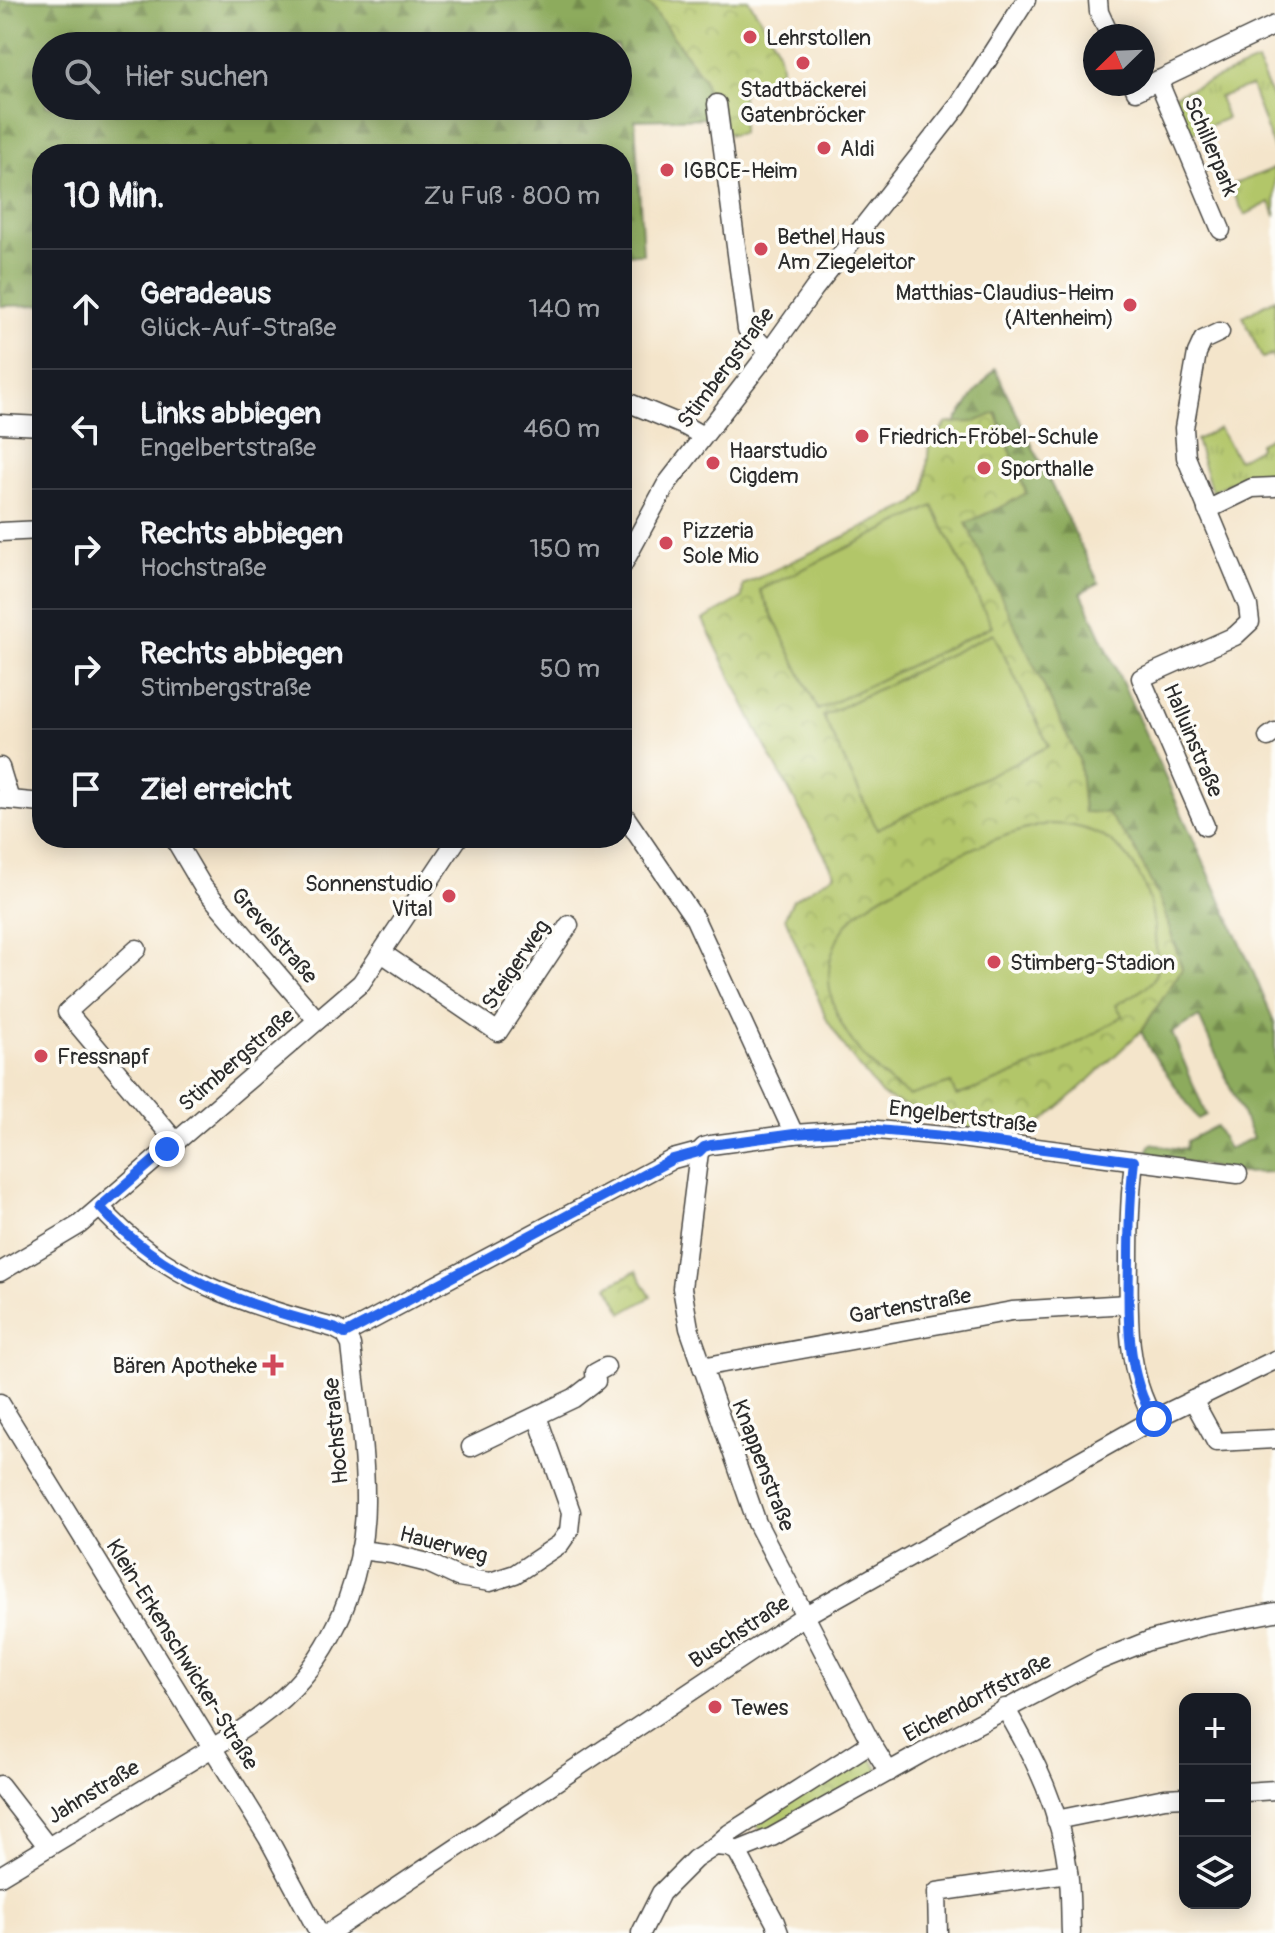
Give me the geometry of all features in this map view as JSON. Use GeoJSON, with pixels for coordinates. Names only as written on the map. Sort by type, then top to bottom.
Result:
{"type":"FeatureCollection","features":[{"type":"Feature","properties":{"kind":"street"},"geometry":{"type":"LineString","coordinates":[[1098,0],[1104,24]]}},
{"type":"Feature","properties":{"kind":"street","name":"Stimbergstraße"},"geometry":{"type":"LineString","coordinates":[[632,548],[666,485],[958,106],[1022,4]]}},
{"type":"Feature","properties":{"kind":"street"},"geometry":{"type":"LineString","coordinates":[[1155,82],[1275,25]]}},
{"type":"Feature","properties":{"kind":"street","name":"Schillerpark"},"geometry":{"type":"LineString","coordinates":[[1158,80],[1221,230]]}},
{"type":"Feature","properties":{"kind":"street"},"geometry":{"type":"LineString","coordinates":[[717,104],[747,329],[769,352]]}},
{"type":"Feature","properties":{"kind":"street","name":"Halluinstraße"},"geometry":{"type":"LineString","coordinates":[[1205,826],[1141,678],[1235,636],[1250,622],[1248,606],[1186,457],[1184,428],[1197,353],[1203,340],[1220,332]]}},
{"type":"Feature","properties":{"kind":"street"},"geometry":{"type":"LineString","coordinates":[[632,404],[703,436]]}},
{"type":"Feature","properties":{"kind":"street"},"geometry":{"type":"LineString","coordinates":[[0,424],[32,426]]}},
{"type":"Feature","properties":{"kind":"street"},"geometry":{"type":"LineString","coordinates":[[1207,510],[1252,488],[1275,487]]}},
{"type":"Feature","properties":{"kind":"street"},"geometry":{"type":"LineString","coordinates":[[0,532],[32,530]]}},
{"type":"Feature","properties":{"kind":"street"},"geometry":{"type":"LineString","coordinates":[[0,767],[5,800],[32,802]]}},
{"type":"Feature","properties":{"kind":"street"},"geometry":{"type":"LineString","coordinates":[[632,827],[695,919],[794,1134]]}},
{"type":"Feature","properties":{"kind":"street","name":"Grevelstraße"},"geometry":{"type":"LineString","coordinates":[[180,848],[203,887],[317,1020]]}},
{"type":"Feature","properties":{"kind":"street","name":"Stimbergstraße"},"geometry":{"type":"LineString","coordinates":[[0,1272],[62,1236],[100,1207],[361,983],[446,848]]}},
{"type":"Feature","properties":{"kind":"street","name":"Steigerweg"},"geometry":{"type":"LineString","coordinates":[[382,953],[498,1032],[569,925]]}},
{"type":"Feature","properties":{"kind":"street"},"geometry":{"type":"LineString","coordinates":[[137,949],[67,1012],[176,1142]]}},
{"type":"Feature","properties":{"kind":"street","name":"Engelbertstraße"},"geometry":{"type":"LineString","coordinates":[[345,1334],[673,1159],[699,1152],[711,1145],[794,1134],[866,1129],[944,1136],[1238,1174]]}},
{"type":"Feature","properties":{"kind":"street","name":"Knappenstraße"},"geometry":{"type":"LineString","coordinates":[[699,1152],[682,1288],[689,1328],[757,1523],[889,1772]]}},
{"type":"Feature","properties":{"kind":"street"},"geometry":{"type":"LineString","coordinates":[[1134,1161],[1129,1231],[1129,1340],[1146,1405],[1154,1419]]}},
{"type":"Feature","properties":{"kind":"street"},"geometry":{"type":"LineString","coordinates":[[100,1207],[142,1247],[200,1283],[229,1297],[345,1334]]}},
{"type":"Feature","properties":{"kind":"street","name":"Gartenstraße"},"geometry":{"type":"LineString","coordinates":[[702,1367],[1012,1311],[1128,1304]]}},
{"type":"Feature","properties":{"kind":"street","name":"Hochstraße"},"geometry":{"type":"LineString","coordinates":[[212,1747],[256,1720],[306,1674],[334,1630],[351,1588],[360,1550],[365,1497],[351,1345],[345,1334]]}},
{"type":"Feature","properties":{"kind":"street","name":"Buschstraße"},"geometry":{"type":"LineString","coordinates":[[329,1933],[804,1616],[1154,1419],[1275,1360]]}},
{"type":"Feature","properties":{"kind":"street"},"geometry":{"type":"LineString","coordinates":[[471,1447],[574,1398],[596,1381],[595,1373],[606,1367]]}},
{"type":"Feature","properties":{"kind":"street"},"geometry":{"type":"LineString","coordinates":[[1193,1400],[1216,1442],[1275,1439]]}},
{"type":"Feature","properties":{"kind":"street","name":"Klein-Erkenschwicker-Straße"},"geometry":{"type":"LineString","coordinates":[[0,1403],[268,1838],[319,1933]]}},
{"type":"Feature","properties":{"kind":"street","name":"Hauerweg"},"geometry":{"type":"LineString","coordinates":[[360,1550],[404,1557],[428,1563],[458,1577],[490,1582],[515,1574],[560,1544],[569,1531],[571,1512],[537,1416]]}},
{"type":"Feature","properties":{"kind":"street","name":"Eichendorffstraße"},"geometry":{"type":"LineString","coordinates":[[737,1851],[772,1837],[1005,1708],[1098,1661],[1148,1641],[1275,1612]]}},
{"type":"Feature","properties":{"kind":"street"},"geometry":{"type":"LineString","coordinates":[[1005,1708],[1048,1791],[1068,1873],[1071,1933]]}},
{"type":"Feature","properties":{"kind":"street"},"geometry":{"type":"LineString","coordinates":[[641,1933],[661,1893],[695,1859],[730,1833],[871,1743]]}},
{"type":"Feature","properties":{"kind":"street","name":"Jahnstraße"},"geometry":{"type":"LineString","coordinates":[[0,1876],[212,1747]]}},
{"type":"Feature","properties":{"kind":"street"},"geometry":{"type":"LineString","coordinates":[[0,1785],[48,1847]]}},
{"type":"Feature","properties":{"kind":"street"},"geometry":{"type":"LineString","coordinates":[[1251,1792],[1275,1790]]}},
{"type":"Feature","properties":{"kind":"street"},"geometry":{"type":"LineString","coordinates":[[1056,1820],[1179,1797]]}},
{"type":"Feature","properties":{"kind":"street"},"geometry":{"type":"LineString","coordinates":[[715,1846],[737,1851],[779,1933]]}},
{"type":"Feature","properties":{"kind":"street"},"geometry":{"type":"LineString","coordinates":[[938,1933],[937,1892],[1068,1873]]}},
{"type":"Feature","properties":{"kind":"green space"},"geometry":{"type":"Polygon","coordinates":[[[0,0],[637,0],[651,6],[704,79],[711,118],[635,120],[643,254],[632,254],[632,144],[32,144],[32,305],[0,306],[0,0]]]}},
{"type":"Feature","properties":{"kind":"green space"},"geometry":{"type":"Polygon","coordinates":[[[637,0],[748,0],[775,43],[781,70],[742,93],[742,133],[725,134],[709,106],[704,79],[651,6],[637,0]]]}},
{"type":"Feature","properties":{"kind":"green space"},"geometry":{"type":"Polygon","coordinates":[[[1257,62],[1275,104],[1275,152],[1251,86],[1219,97],[1227,118],[1188,135],[1172,96],[1257,62]]]}},
{"type":"Feature","properties":{"kind":"green space"},"geometry":{"type":"Polygon","coordinates":[[[1275,168],[1275,216],[1270,202],[1245,215],[1229,186],[1275,168]]]}},
{"type":"Feature","properties":{"kind":"green space"},"geometry":{"type":"Polygon","coordinates":[[[1275,299],[1275,361],[1272,355],[1262,358],[1243,316],[1275,299]]]}},
{"type":"Feature","properties":{"kind":"green space"},"geometry":{"type":"Polygon","coordinates":[[[995,369],[1099,583],[1081,592],[1275,1024],[1275,1172],[1240,1173],[1146,1154],[1151,1144],[1186,1150],[1187,1141],[1216,1126],[1228,1149],[1253,1138],[1199,1017],[1172,1033],[1206,1115],[1198,1119],[1149,1048],[1141,1031],[1182,969],[1162,905],[1084,812],[1079,760],[965,523],[1026,492],[997,414],[975,422],[954,424],[995,369]]]}},
{"type":"Feature","properties":{"kind":"green space"},"geometry":{"type":"Polygon","coordinates":[[[996,413],[1026,493],[966,523],[1079,760],[1084,812],[1107,813],[1134,847],[1162,905],[1182,969],[1141,1031],[1044,1120],[1019,1128],[989,1117],[982,1130],[961,1128],[954,1118],[914,1110],[882,1095],[827,1020],[785,917],[793,900],[835,874],[764,744],[703,620],[742,598],[743,585],[915,503],[925,491],[929,444],[947,423],[975,422],[996,413]]]}},
{"type":"Feature","properties":{"kind":"green space"},"geometry":{"type":"Polygon","coordinates":[[[1219,428],[1238,460],[1275,435],[1275,473],[1246,474],[1212,492],[1196,440],[1219,428]]]}},
{"type":"Feature","properties":{"kind":"green space"},"geometry":{"type":"Polygon","coordinates":[[[933,506],[992,626],[818,710],[760,590],[933,506]]]}},
{"type":"Feature","properties":{"kind":"green space"},"geometry":{"type":"Polygon","coordinates":[[[993,633],[1049,746],[877,829],[823,716],[993,633]]]}},
{"type":"Feature","properties":{"kind":"green space","name":"Stimberg-Stadion"},"geometry":{"type":"Polygon","coordinates":[[[1048,824],[1094,832],[1112,842],[1138,872],[1152,913],[1157,959],[1153,980],[1116,1005],[1123,1016],[1042,1061],[956,1096],[951,1083],[909,1096],[869,1063],[840,1020],[831,996],[829,972],[834,947],[854,917],[902,884],[973,848],[1048,824]]]}},
{"type":"Feature","properties":{"kind":"green space"},"geometry":{"type":"Polygon","coordinates":[[[636,1271],[651,1297],[623,1313],[608,1286],[636,1271]]]}},
{"type":"Feature","properties":{"kind":"green space"},"geometry":{"type":"Polygon","coordinates":[[[868,1752],[879,1771],[764,1835],[755,1822],[868,1752]]]}},
{"type":"Feature","properties":{"kind":"place","name":"Lehrstollen"},"geometry":{"type":"Point","coordinates":[750,37]}},
{"type":"Feature","properties":{"kind":"place","name":"Stadtbäckerei Gatenbröcker"},"geometry":{"type":"Point","coordinates":[803,63]}},
{"type":"Feature","properties":{"kind":"place","name":"Aldi"},"geometry":{"type":"Point","coordinates":[824,148]}},
{"type":"Feature","properties":{"kind":"place","name":"IGBCE-Heim"},"geometry":{"type":"Point","coordinates":[667,170]}},
{"type":"Feature","properties":{"kind":"place","name":"Bethel Haus Am Ziegeleitor"},"geometry":{"type":"Point","coordinates":[761,249]}},
{"type":"Feature","properties":{"kind":"place","name":"Matthias-Claudius-Heim (Altenheim)"},"geometry":{"type":"Point","coordinates":[1130,305]}},
{"type":"Feature","properties":{"kind":"place","name":"Friedrich-Fröbel-Schule"},"geometry":{"type":"Point","coordinates":[862,436]}},
{"type":"Feature","properties":{"kind":"place","name":"Haarstudio Cigdem"},"geometry":{"type":"Point","coordinates":[713,463]}},
{"type":"Feature","properties":{"kind":"place","name":"Sporthalle"},"geometry":{"type":"Point","coordinates":[984,468]}},
{"type":"Feature","properties":{"kind":"place","name":"Pizzeria Sole Mio"},"geometry":{"type":"Point","coordinates":[666,543]}},
{"type":"Feature","properties":{"kind":"place","name":"Sonnenstudio Vital"},"geometry":{"type":"Point","coordinates":[449,896]}},
{"type":"Feature","properties":{"kind":"place","name":"Stimberg-Stadion"},"geometry":{"type":"Point","coordinates":[994,962]}},
{"type":"Feature","properties":{"kind":"place","name":"Fressnapf"},"geometry":{"type":"Point","coordinates":[41,1056]}},
{"type":"Feature","properties":{"kind":"place","name":"Bären Apotheke"},"geometry":{"type":"Point","coordinates":[273,1365]}},
{"type":"Feature","properties":{"kind":"place","name":"Tewes"},"geometry":{"type":"Point","coordinates":[715,1707]}},
{"type":"Feature","properties":{"kind":"route"},"geometry":{"type":"LineString","coordinates":[[167,1149],[100,1207],[112,1220],[142,1247],[200,1283],[229,1297],[345,1334],[673,1159],[699,1152],[711,1145],[794,1134],[866,1129],[1134,1161],[1129,1231],[1129,1340],[1146,1405],[1154,1419]]}}]}
